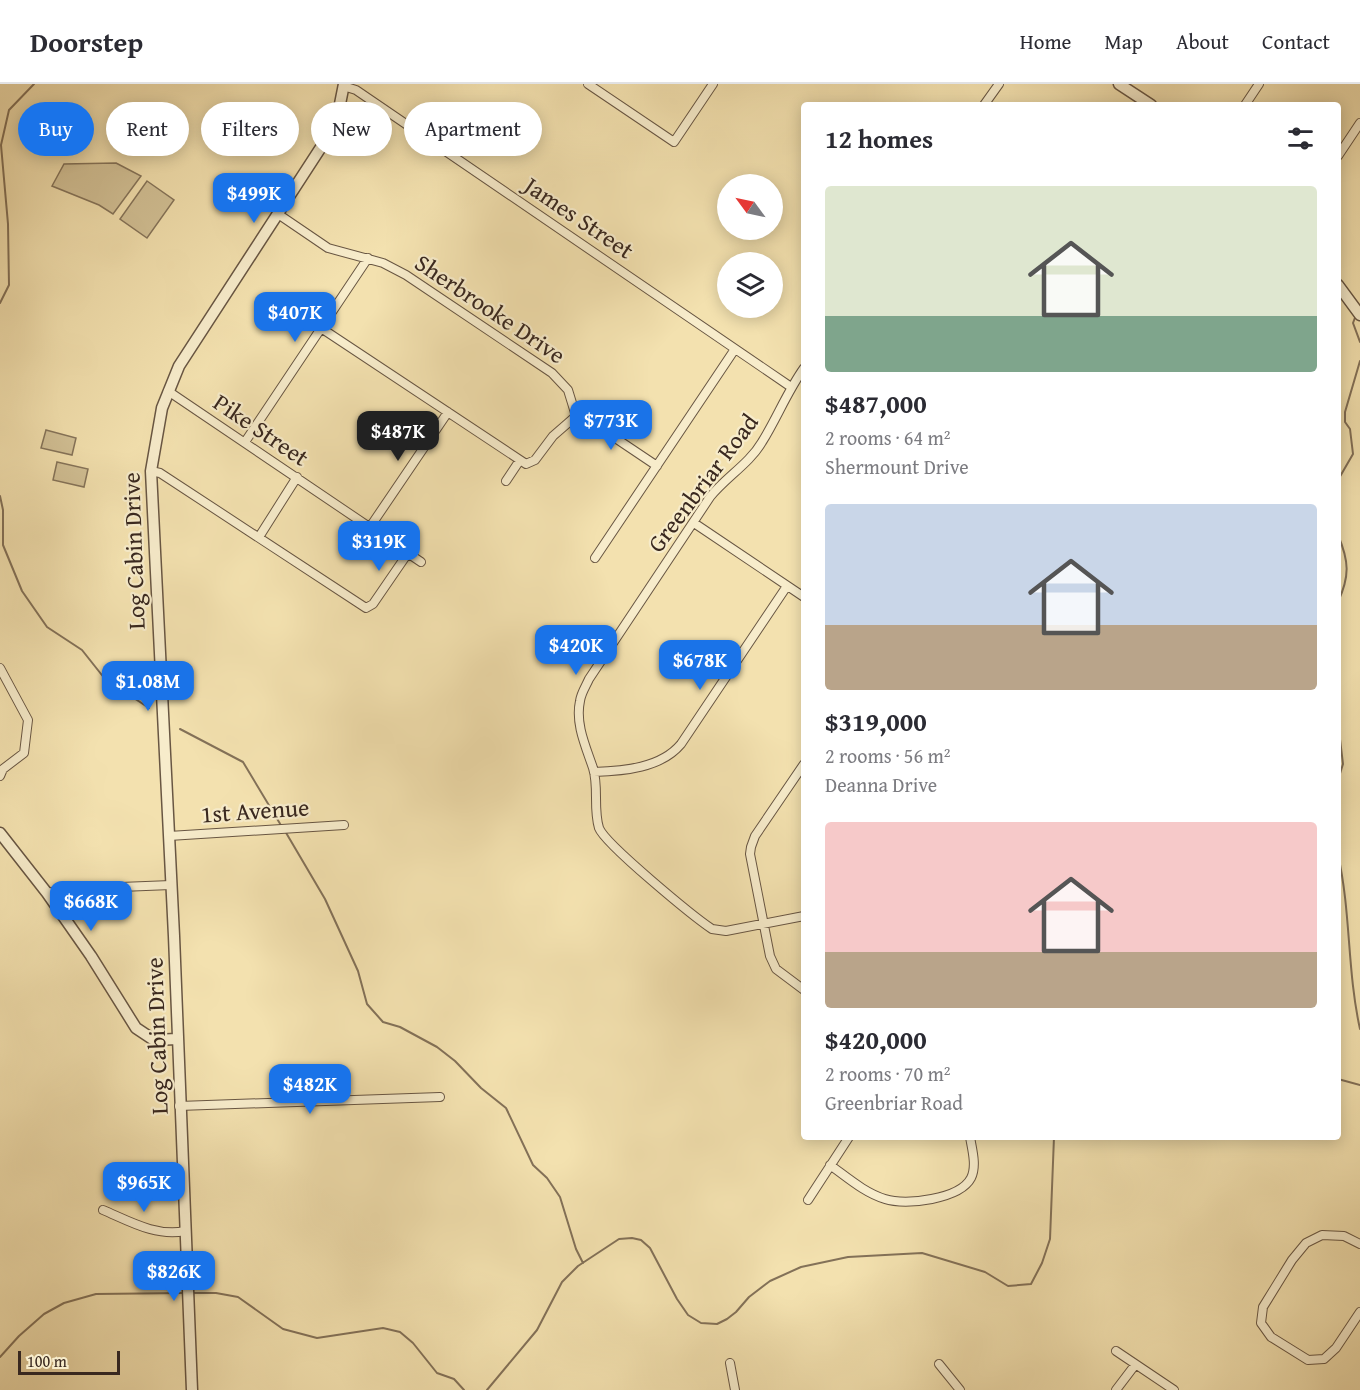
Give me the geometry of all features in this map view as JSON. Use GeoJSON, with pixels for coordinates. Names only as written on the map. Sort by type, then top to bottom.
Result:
{"type":"FeatureCollection","features":[{"type":"Feature","properties":{"kind":"street"},"geometry":{"type":"LineString","coordinates":[[588,84],[674,142],[713,84]]}},
{"type":"Feature","properties":{"kind":"street"},"geometry":{"type":"LineString","coordinates":[[986,102],[999,84]]}},
{"type":"Feature","properties":{"kind":"street"},"geometry":{"type":"LineString","coordinates":[[1119,84],[1146,102]]}},
{"type":"Feature","properties":{"kind":"street"},"geometry":{"type":"LineString","coordinates":[[1247,102],[1259,84]]}},
{"type":"Feature","properties":{"kind":"street","name":"Log Cabin Drive"},"geometry":{"type":"LineString","coordinates":[[192,1390],[151,471],[157,429],[168,392],[186,352],[327,138],[340,104],[343,85]]}},
{"type":"Feature","properties":{"kind":"street","name":"James Street"},"geometry":{"type":"LineString","coordinates":[[343,85],[356,90],[790,387]]}},
{"type":"Feature","properties":{"kind":"street"},"geometry":{"type":"LineString","coordinates":[[1341,152],[1360,123]]}},
{"type":"Feature","properties":{"kind":"street","name":"Sherbrooke Drive"},"geometry":{"type":"LineString","coordinates":[[278,214],[328,249],[368,258],[406,275],[552,373],[568,390],[576,416]]}},
{"type":"Feature","properties":{"kind":"street"},"geometry":{"type":"LineString","coordinates":[[245,442],[368,258]]}},
{"type":"Feature","properties":{"kind":"street"},"geometry":{"type":"LineString","coordinates":[[1341,289],[1360,315]]}},
{"type":"Feature","properties":{"kind":"street"},"geometry":{"type":"LineString","coordinates":[[321,328],[526,464],[536,460],[553,436],[576,416],[590,422],[657,466]]}},
{"type":"Feature","properties":{"kind":"street"},"geometry":{"type":"LineString","coordinates":[[595,558],[735,349]]}},
{"type":"Feature","properties":{"kind":"street","name":"Greenbriar Road"},"geometry":{"type":"LineString","coordinates":[[801,372],[790,387],[762,442],[751,457],[723,481],[589,679],[580,699],[581,732],[594,772],[596,812],[600,829],[616,849],[712,929],[726,932],[801,917]]}},
{"type":"Feature","properties":{"kind":"street","name":"Pike Street"},"geometry":{"type":"LineString","coordinates":[[168,392],[421,562]]}},
{"type":"Feature","properties":{"kind":"street"},"geometry":{"type":"LineString","coordinates":[[370,527],[448,412]]}},
{"type":"Feature","properties":{"kind":"street"},"geometry":{"type":"LineString","coordinates":[[506,482],[519,460]]}},
{"type":"Feature","properties":{"kind":"street"},"geometry":{"type":"LineString","coordinates":[[151,471],[160,473],[363,607],[370,607],[408,553]]}},
{"type":"Feature","properties":{"kind":"street"},"geometry":{"type":"LineString","coordinates":[[259,537],[297,477]]}},
{"type":"Feature","properties":{"kind":"street"},"geometry":{"type":"LineString","coordinates":[[694,523],[801,595]]}},
{"type":"Feature","properties":{"kind":"street"},"geometry":{"type":"LineString","coordinates":[[594,772],[635,767],[670,756],[681,744],[787,586]]}},
{"type":"Feature","properties":{"kind":"street"},"geometry":{"type":"LineString","coordinates":[[0,668],[28,720],[24,753],[3,769],[0,776]]}},
{"type":"Feature","properties":{"kind":"street"},"geometry":{"type":"LineString","coordinates":[[801,768],[755,836],[750,854],[770,956],[776,969],[801,988]]}},
{"type":"Feature","properties":{"kind":"street","name":"1st Avenue"},"geometry":{"type":"LineString","coordinates":[[169,836],[344,825]]}},
{"type":"Feature","properties":{"kind":"street"},"geometry":{"type":"LineString","coordinates":[[0,833],[47,893],[91,956],[136,1029],[154,1040],[177,1039]]}},
{"type":"Feature","properties":{"kind":"street"},"geometry":{"type":"LineString","coordinates":[[47,893],[69,889],[171,885]]}},
{"type":"Feature","properties":{"kind":"street"},"geometry":{"type":"LineString","coordinates":[[179,1106],[440,1097]]}},
{"type":"Feature","properties":{"kind":"street"},"geometry":{"type":"LineString","coordinates":[[808,1200],[847,1140]]}},
{"type":"Feature","properties":{"kind":"street"},"geometry":{"type":"LineString","coordinates":[[830,1165],[871,1193],[886,1200],[911,1201],[953,1194],[971,1177],[974,1165],[970,1140]]}},
{"type":"Feature","properties":{"kind":"street"},"geometry":{"type":"LineString","coordinates":[[103,1210],[152,1230],[185,1231]]}},
{"type":"Feature","properties":{"kind":"street"},"geometry":{"type":"LineString","coordinates":[[1360,1244],[1344,1236],[1322,1235],[1306,1243],[1292,1260],[1263,1307],[1261,1323],[1271,1338],[1308,1360],[1324,1359],[1336,1348],[1360,1312]]}},
{"type":"Feature","properties":{"kind":"street"},"geometry":{"type":"LineString","coordinates":[[1116,1351],[1174,1390]]}},
{"type":"Feature","properties":{"kind":"street"},"geometry":{"type":"LineString","coordinates":[[730,1363],[735,1390]]}},
{"type":"Feature","properties":{"kind":"street"},"geometry":{"type":"LineString","coordinates":[[939,1364],[960,1390]]}},
{"type":"Feature","properties":{"kind":"street"},"geometry":{"type":"LineString","coordinates":[[1116,1390],[1135,1365]]}},
{"type":"Feature","properties":{"kind":"shaded area"},"geometry":{"type":"Polygon","coordinates":[[[116,163],[141,176],[113,214],[99,205],[52,186],[64,164],[116,163]]]}},
{"type":"Feature","properties":{"kind":"shaded area"},"geometry":{"type":"Polygon","coordinates":[[[147,181],[174,200],[147,238],[120,219],[147,181]]]}},
{"type":"Feature","properties":{"kind":"shaded area"},"geometry":{"type":"Polygon","coordinates":[[[46,430],[76,438],[72,455],[41,448],[46,430]]]}},
{"type":"Feature","properties":{"kind":"shaded area"},"geometry":{"type":"Polygon","coordinates":[[[57,462],[88,469],[84,487],[53,480],[57,462]]]}},
{"type":"Feature","properties":{"kind":"waterway"},"geometry":{"type":"LineString","coordinates":[[0,303],[9,285],[8,224],[1,145],[9,110],[34,84]]}},
{"type":"Feature","properties":{"kind":"waterway"},"geometry":{"type":"LineString","coordinates":[[1356,315],[1353,323],[1360,342]]}},
{"type":"Feature","properties":{"kind":"waterway"},"geometry":{"type":"LineString","coordinates":[[1341,475],[1353,454],[1350,429],[1345,422],[1345,412],[1360,361]]}},
{"type":"Feature","properties":{"kind":"waterway"},"geometry":{"type":"LineString","coordinates":[[0,496],[3,510],[3,545],[22,591],[47,627],[82,650],[105,679],[149,708]]}},
{"type":"Feature","properties":{"kind":"waterway"},"geometry":{"type":"LineString","coordinates":[[1341,544],[1347,569],[1341,594]]}},
{"type":"Feature","properties":{"kind":"waterway"},"geometry":{"type":"LineString","coordinates":[[180,729],[243,762],[282,827]]}},
{"type":"Feature","properties":{"kind":"waterway"},"geometry":{"type":"LineString","coordinates":[[1341,748],[1343,764],[1341,770]]}},
{"type":"Feature","properties":{"kind":"waterway"},"geometry":{"type":"LineString","coordinates":[[285,831],[325,899],[358,971],[367,1004],[383,1022],[400,1027],[437,1047],[506,1108],[533,1165],[547,1178],[560,1197],[576,1249],[583,1263]]}},
{"type":"Feature","properties":{"kind":"waterway"},"geometry":{"type":"LineString","coordinates":[[1341,871],[1360,1029]]}},
{"type":"Feature","properties":{"kind":"waterway"},"geometry":{"type":"LineString","coordinates":[[1341,1080],[1360,1085]]}},
{"type":"Feature","properties":{"kind":"waterway"},"geometry":{"type":"LineString","coordinates":[[487,1390],[537,1330],[562,1282],[578,1266],[619,1239],[641,1240],[650,1248],[677,1299],[688,1315],[701,1323],[717,1324],[727,1319],[749,1297],[770,1281],[801,1267],[848,1257],[922,1253],[985,1272],[1008,1286],[1031,1284],[1042,1263],[1050,1239],[1054,1140]]}},
{"type":"Feature","properties":{"kind":"waterway"},"geometry":{"type":"LineString","coordinates":[[0,1357],[44,1314],[64,1303],[96,1294],[185,1293]]}},
{"type":"Feature","properties":{"kind":"waterway"},"geometry":{"type":"LineString","coordinates":[[191,1293],[216,1293],[238,1297],[283,1329],[317,1338],[383,1328],[400,1332],[413,1343],[437,1373],[454,1379],[464,1390]]}}]}
